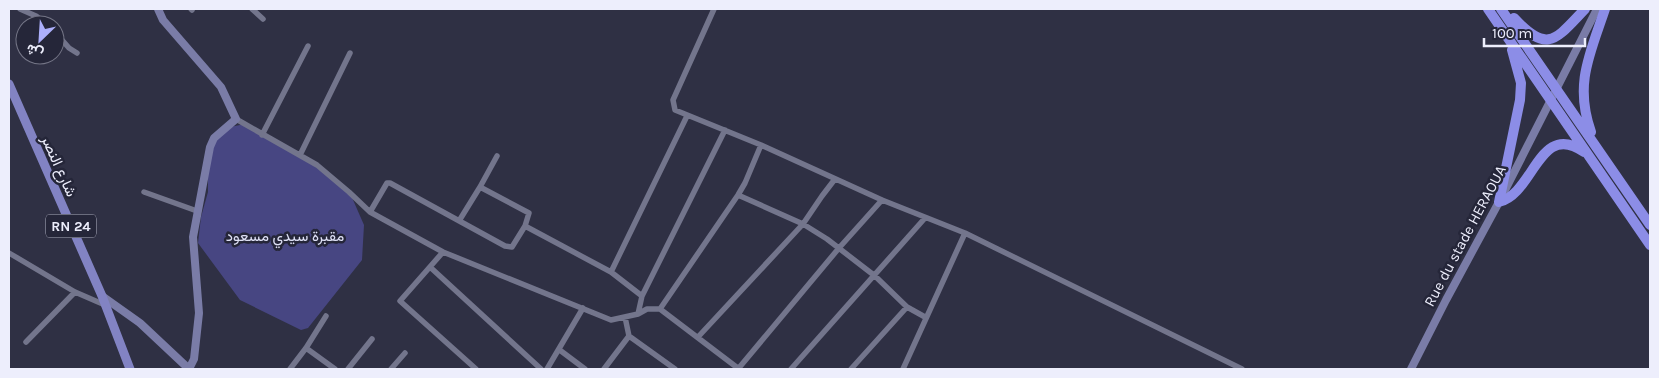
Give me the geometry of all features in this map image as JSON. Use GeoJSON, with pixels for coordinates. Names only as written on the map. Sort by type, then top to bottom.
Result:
{"type":"FeatureCollection","features":[{"type":"Feature","properties":{"kind":"highway"},"geometry":{"type":"LineString","coordinates":[[1488,9],[1650,246]]}},
{"type":"Feature","properties":{"kind":"highway"},"geometry":{"type":"LineString","coordinates":[[1501,9],[1650,225]]}},
{"type":"Feature","properties":{"kind":"highway"},"geometry":{"type":"LineString","coordinates":[[1506,9],[1535,38],[1544,40],[1554,38],[1562,33],[1585,9]]}},
{"type":"Feature","properties":{"kind":"highway"},"geometry":{"type":"LineString","coordinates":[[1596,145],[1586,116],[1583,94],[1588,59],[1605,9]]}},
{"type":"Feature","properties":{"kind":"highway"},"geometry":{"type":"LineString","coordinates":[[1509,40],[1521,83],[1520,100],[1499,202],[1504,201],[1514,193],[1544,153],[1551,148],[1557,145],[1572,145],[1588,155]]}},
{"type":"Feature","properties":{"kind":"main road","name":"شارع النصر"},"geometry":{"type":"LineString","coordinates":[[9,84],[103,301],[130,369]]}},
{"type":"Feature","properties":{"kind":"street"},"geometry":{"type":"LineString","coordinates":[[20,9],[34,15]]}},
{"type":"Feature","properties":{"kind":"street"},"geometry":{"type":"LineString","coordinates":[[158,9],[163,20],[221,86],[236,119],[317,165],[370,212],[442,252],[611,320],[638,314],[647,309],[660,309],[738,369],[839,248],[882,200]]}},
{"type":"Feature","properties":{"kind":"street"},"geometry":{"type":"LineString","coordinates":[[252,9],[263,19]]}},
{"type":"Feature","properties":{"kind":"street"},"geometry":{"type":"LineString","coordinates":[[714,9],[674,100],[675,110],[761,145],[882,200],[965,233],[1242,369]]}},
{"type":"Feature","properties":{"kind":"street","name":"Rue du stade HERAOUA"},"geometry":{"type":"LineString","coordinates":[[1411,369],[1499,202],[1597,9]]}},
{"type":"Feature","properties":{"kind":"street"},"geometry":{"type":"LineString","coordinates":[[65,43],[76,53]]}},
{"type":"Feature","properties":{"kind":"street"},"geometry":{"type":"LineString","coordinates":[[262,135],[308,46]]}},
{"type":"Feature","properties":{"kind":"street"},"geometry":{"type":"LineString","coordinates":[[300,155],[350,53]]}},
{"type":"Feature","properties":{"kind":"street"},"geometry":{"type":"LineString","coordinates":[[611,272],[687,116]]}},
{"type":"Feature","properties":{"kind":"street"},"geometry":{"type":"LineString","coordinates":[[9,253],[75,292],[103,301],[140,323],[189,369],[194,359],[200,312],[193,237],[210,147],[214,138],[236,119]]}},
{"type":"Feature","properties":{"kind":"street"},"geometry":{"type":"LineString","coordinates":[[638,314],[642,296],[725,130]]}},
{"type":"Feature","properties":{"kind":"street"},"geometry":{"type":"LineString","coordinates":[[660,309],[738,195],[761,145]]}},
{"type":"Feature","properties":{"kind":"street"},"geometry":{"type":"LineString","coordinates":[[459,221],[497,156]]}},
{"type":"Feature","properties":{"kind":"street"},"geometry":{"type":"LineString","coordinates":[[698,337],[803,224],[835,179]]}},
{"type":"Feature","properties":{"kind":"street"},"geometry":{"type":"LineString","coordinates":[[370,212],[383,187],[390,183],[509,248],[512,247],[525,226],[529,213],[480,187]]}},
{"type":"Feature","properties":{"kind":"street"},"geometry":{"type":"LineString","coordinates":[[144,192],[198,211]]}},
{"type":"Feature","properties":{"kind":"street"},"geometry":{"type":"LineString","coordinates":[[738,195],[803,224],[839,248],[875,276],[907,307],[925,317]]}},
{"type":"Feature","properties":{"kind":"street"},"geometry":{"type":"LineString","coordinates":[[791,369],[925,218]]}},
{"type":"Feature","properties":{"kind":"street"},"geometry":{"type":"LineString","coordinates":[[525,226],[611,272],[642,296]]}},
{"type":"Feature","properties":{"kind":"street"},"geometry":{"type":"LineString","coordinates":[[903,369],[925,317],[965,233]]}},
{"type":"Feature","properties":{"kind":"street"},"geometry":{"type":"LineString","coordinates":[[442,252],[400,302],[476,369]]}},
{"type":"Feature","properties":{"kind":"street"},"geometry":{"type":"LineString","coordinates":[[430,267],[541,369]]}},
{"type":"Feature","properties":{"kind":"street"},"geometry":{"type":"LineString","coordinates":[[26,342],[75,292]]}},
{"type":"Feature","properties":{"kind":"street"},"geometry":{"type":"LineString","coordinates":[[851,369],[907,307]]}},
{"type":"Feature","properties":{"kind":"street"},"geometry":{"type":"LineString","coordinates":[[547,369],[583,308]]}},
{"type":"Feature","properties":{"kind":"street"},"geometry":{"type":"LineString","coordinates":[[290,369],[326,316]]}},
{"type":"Feature","properties":{"kind":"street"},"geometry":{"type":"LineString","coordinates":[[625,317],[629,336],[676,369]]}},
{"type":"Feature","properties":{"kind":"street"},"geometry":{"type":"LineString","coordinates":[[604,369],[629,336]]}},
{"type":"Feature","properties":{"kind":"street"},"geometry":{"type":"LineString","coordinates":[[348,369],[372,338]]}},
{"type":"Feature","properties":{"kind":"street"},"geometry":{"type":"LineString","coordinates":[[306,348],[335,369]]}},
{"type":"Feature","properties":{"kind":"street"},"geometry":{"type":"LineString","coordinates":[[561,351],[585,369]]}},
{"type":"Feature","properties":{"kind":"street"},"geometry":{"type":"LineString","coordinates":[[391,369],[404,353]]}},
{"type":"Feature","properties":{"kind":"green space","name":"مقبرة سيدي مسعود"},"geometry":{"type":"Polygon","coordinates":[[[245,124],[296,151],[350,193],[364,225],[362,260],[308,328],[301,330],[240,300],[198,243],[201,217],[208,192],[208,167],[213,143],[230,127],[245,124]]]}}]}
